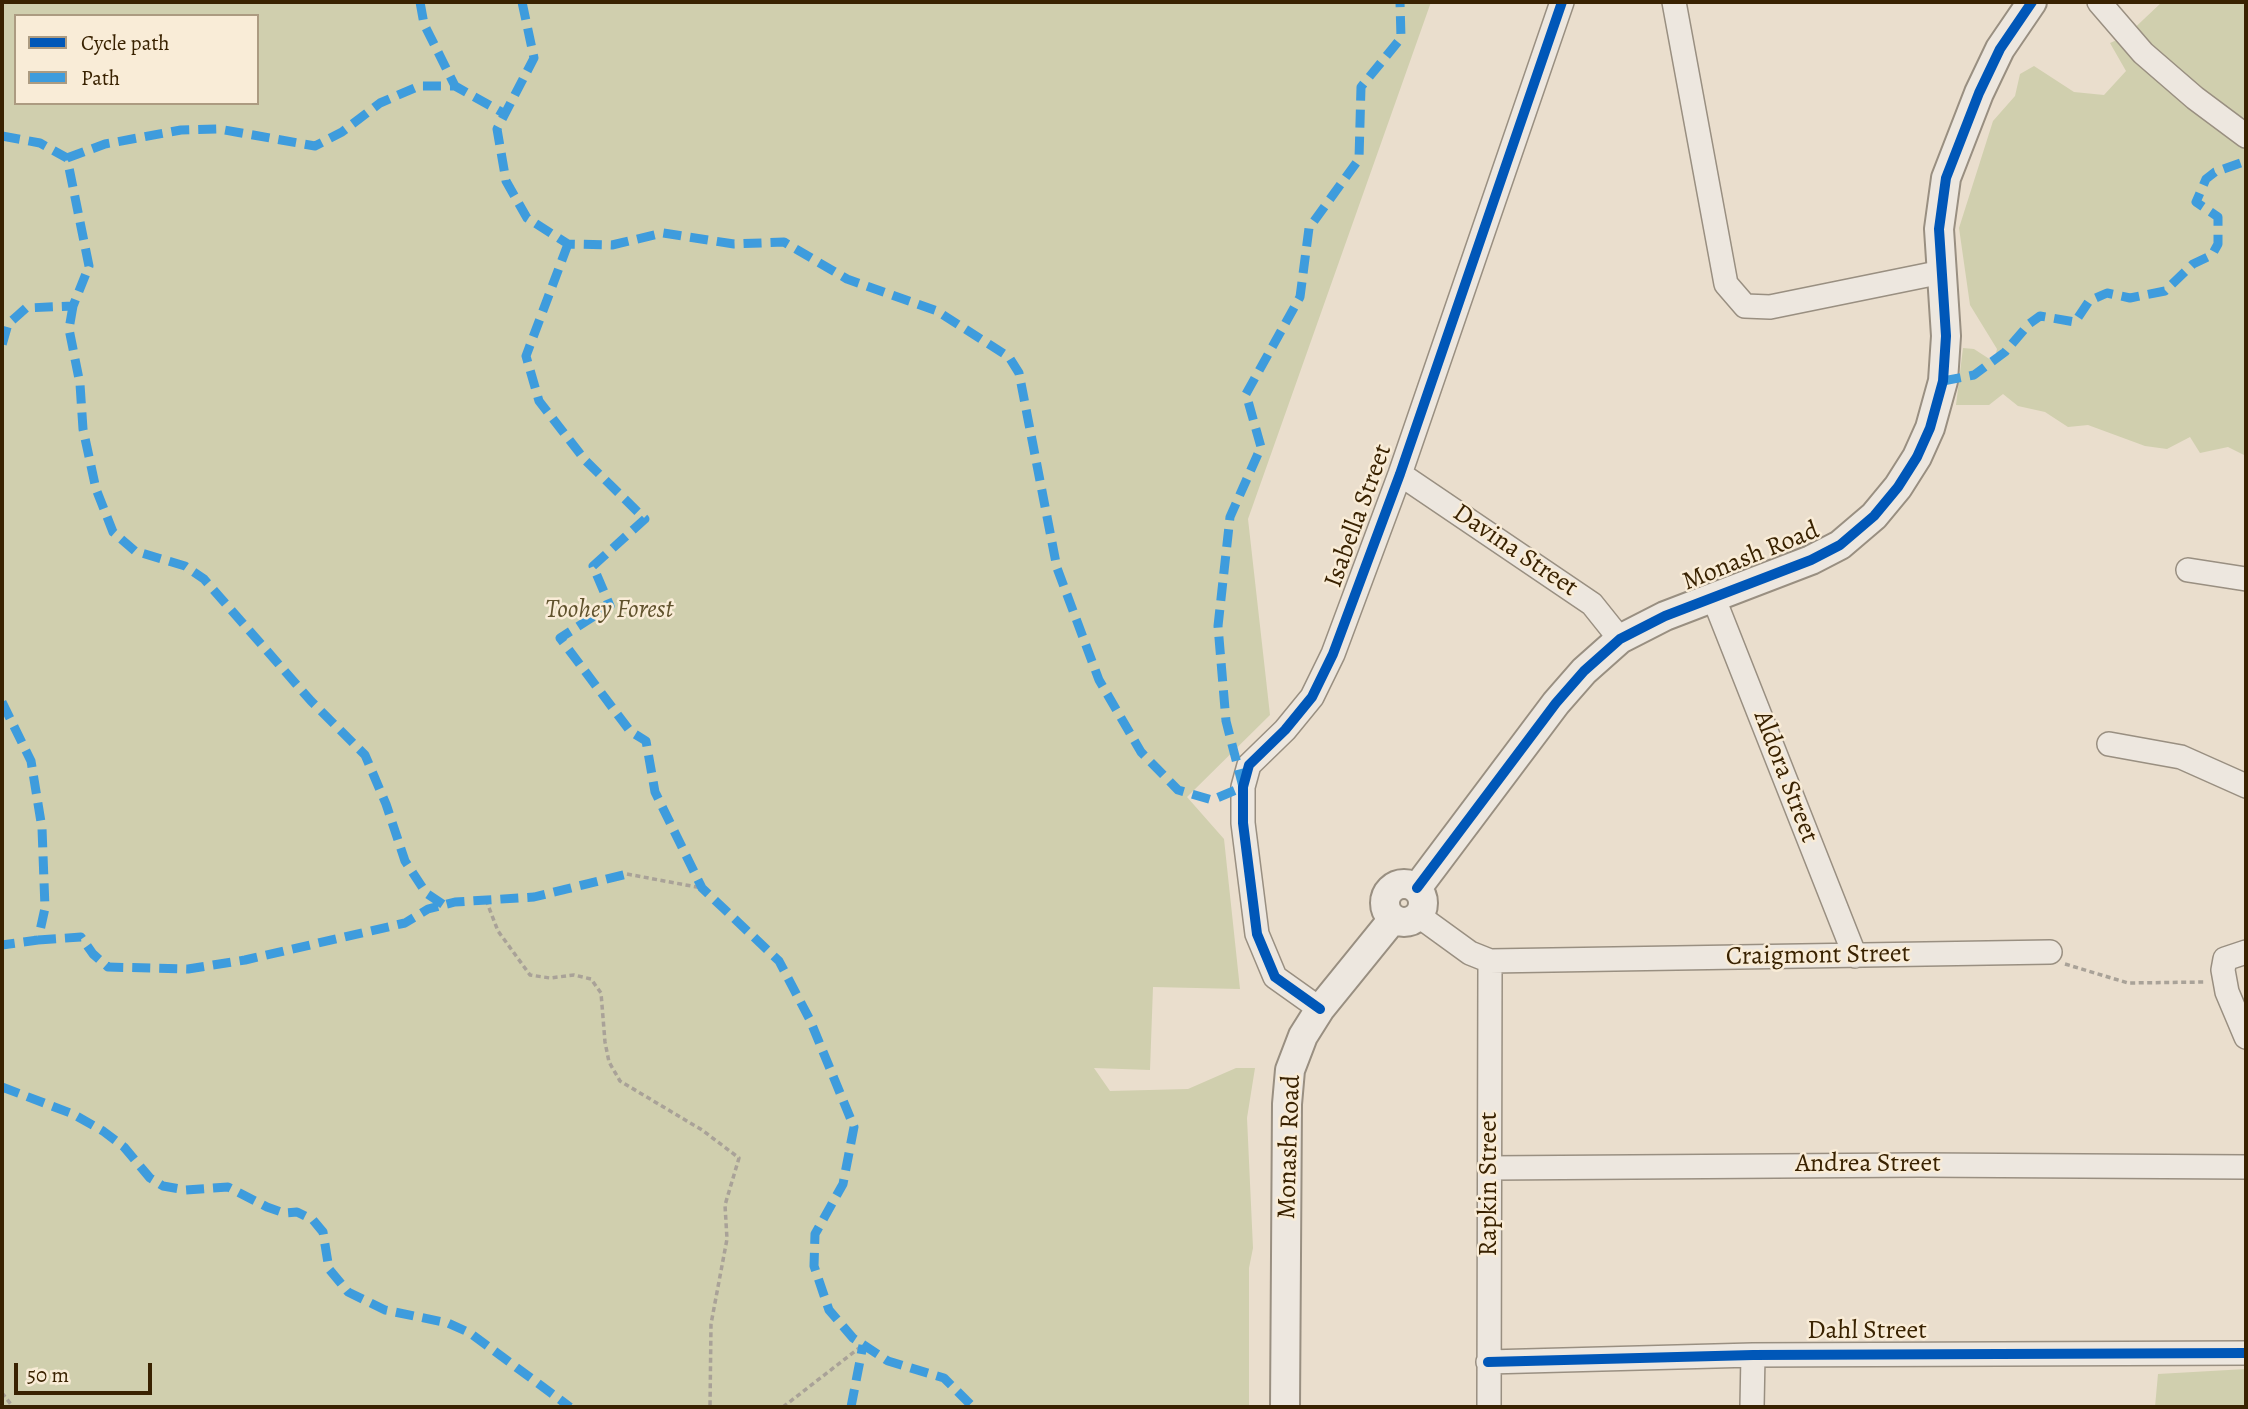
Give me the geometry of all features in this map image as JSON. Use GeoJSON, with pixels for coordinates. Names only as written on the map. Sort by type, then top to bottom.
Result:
{"type":"FeatureCollection","features":[{"type":"Feature","properties":{"kind":"street","name":"Isabella Street"},"geometry":{"type":"LineString","coordinates":[[1320,1009],[1275,977],[1257,934],[1243,823],[1243,788],[1250,765],[1285,730],[1312,697],[1328,665],[1399,474],[1562,2]]}},
{"type":"Feature","properties":{"kind":"street"},"geometry":{"type":"LineString","coordinates":[[1674,2],[1726,284],[1745,306],[1770,307],[1942,272]]}},
{"type":"Feature","properties":{"kind":"street","name":"Monash Road"},"geometry":{"type":"LineString","coordinates":[[1285,1407],[1287,1104],[1290,1070],[1303,1036],[1320,1009],[1423,902],[1417,888],[1556,703],[1584,671],[1620,639],[1665,616],[1811,560],[1840,545],[1874,516],[1898,487],[1917,457],[1930,428],[1944,381],[1945,336],[1939,229],[1946,178],[1979,93],[2000,49],[2032,2]]}},
{"type":"Feature","properties":{"kind":"street"},"geometry":{"type":"LineString","coordinates":[[2099,2],[2143,53],[2195,98],[2246,136]]}},
{"type":"Feature","properties":{"kind":"street","name":"Davina Street"},"geometry":{"type":"LineString","coordinates":[[1399,474],[1592,604],[1620,639]]}},
{"type":"Feature","properties":{"kind":"street"},"geometry":{"type":"LineString","coordinates":[[2188,570],[2246,579]]}},
{"type":"Feature","properties":{"kind":"street","name":"Aldora Street"},"geometry":{"type":"LineString","coordinates":[[1714,598],[1855,956]]}},
{"type":"Feature","properties":{"kind":"street"},"geometry":{"type":"LineString","coordinates":[[2109,744],[2181,757],[2246,786]]}},
{"type":"Feature","properties":{"kind":"street","name":"Craigmont Street"},"geometry":{"type":"LineString","coordinates":[[1406,918],[1490,961],[2050,952]]}},
{"type":"Feature","properties":{"kind":"street"},"geometry":{"type":"LineString","coordinates":[[2236,956],[2224,983],[2246,1037]]}},
{"type":"Feature","properties":{"kind":"street","name":"Rapkin Street"},"geometry":{"type":"LineString","coordinates":[[1489,1407],[1490,961]]}},
{"type":"Feature","properties":{"kind":"street","name":"Andrea Street"},"geometry":{"type":"LineString","coordinates":[[1490,1168],[1906,1165],[2246,1167]]}},
{"type":"Feature","properties":{"kind":"street","name":"Dahl Street"},"geometry":{"type":"LineString","coordinates":[[1489,1362],[1753,1355],[2246,1353]]}},
{"type":"Feature","properties":{"kind":"street"},"geometry":{"type":"LineString","coordinates":[[1752,1407],[1753,1355]]}},
{"type":"Feature","properties":{"kind":"path"},"geometry":{"type":"LineString","coordinates":[[627,874],[702,888]]}},
{"type":"Feature","properties":{"kind":"path"},"geometry":{"type":"LineString","coordinates":[[486,900],[498,931],[530,975],[550,978],[574,975],[591,979],[601,993],[609,1062],[620,1081],[702,1130],[739,1158],[725,1205],[727,1239],[711,1324],[710,1407]]}},
{"type":"Feature","properties":{"kind":"path"},"geometry":{"type":"LineString","coordinates":[[2050,952],[2072,968],[2128,983],[2224,983]]}},
{"type":"Feature","properties":{"kind":"path"},"geometry":{"type":"LineString","coordinates":[[783,1407],[863,1345]]}},
{"type":"Feature","properties":{"kind":"path"},"geometry":{"type":"LineString","coordinates":[[2,1393],[13,1407]]}},
{"type":"Feature","properties":{"kind":"green space","name":"Toohey Forest"},"geometry":{"type":"Polygon","coordinates":[[[2,2],[1431,2],[1248,519],[1270,715],[1187,797],[1224,839],[1240,989],[1153,987],[1150,1070],[1094,1068],[1110,1091],[1188,1089],[1236,1068],[1255,1068],[1247,1118],[1253,1248],[1249,1268],[1249,1407],[2,1407],[2,2]]]}},
{"type":"Feature","properties":{"kind":"green space"},"geometry":{"type":"Polygon","coordinates":[[[2162,2],[2246,2],[2246,456],[2228,447],[2200,453],[2190,437],[2167,449],[2145,446],[2088,425],[2068,427],[2045,412],[2018,406],[2003,394],[1989,405],[1956,405],[1963,348],[1974,349],[1994,362],[1997,349],[1970,305],[1959,228],[1993,121],[2015,96],[2020,74],[2034,66],[2074,92],[2104,95],[2126,71],[2110,43],[2126,36],[2162,2]]]}},
{"type":"Feature","properties":{"kind":"green space"},"geometry":{"type":"Polygon","coordinates":[[[2246,1369],[2246,1407],[2155,1407],[2158,1374],[2246,1369]]]}},
{"type":"Feature","properties":{"kind":"marked path"},"geometry":{"type":"LineString","coordinates":[[420,2],[424,24],[455,86]]}},
{"type":"Feature","properties":{"kind":"marked path"},"geometry":{"type":"LineString","coordinates":[[522,2],[534,58],[497,129],[506,181],[527,218],[568,244],[612,245],[663,233],[734,244],[784,242],[847,279],[937,311],[1009,357],[1019,373],[1057,568],[1099,680],[1141,752],[1178,790],[1212,800],[1243,787],[1226,721],[1218,626],[1230,517],[1261,447],[1246,394],[1300,297],[1309,228],[1359,159],[1361,87],[1401,38],[1400,2]]}},
{"type":"Feature","properties":{"kind":"marked path"},"geometry":{"type":"LineString","coordinates":[[67,158],[105,144],[181,130],[219,129],[315,146],[342,132],[380,103],[419,86],[455,86],[505,114]]}},
{"type":"Feature","properties":{"kind":"marked path"},"geometry":{"type":"LineString","coordinates":[[2,136],[40,143],[67,158],[89,266],[73,306],[26,308],[8,324],[2,345]]}},
{"type":"Feature","properties":{"kind":"marked path"},"geometry":{"type":"LineString","coordinates":[[1943,381],[1974,375],[2005,352],[2029,324],[2040,316],[2075,322],[2089,301],[2107,293],[2130,298],[2165,291],[2193,264],[2212,255],[2218,244],[2218,217],[2196,202],[2206,179],[2215,172],[2246,161]]}},
{"type":"Feature","properties":{"kind":"marked path"},"geometry":{"type":"LineString","coordinates":[[568,244],[526,356],[539,401],[585,460],[645,519],[593,566],[610,606],[560,638],[630,731],[646,741],[655,792],[702,888],[779,961],[810,1020],[854,1127],[843,1184],[815,1234],[814,1266],[829,1310],[853,1338],[888,1361],[944,1378],[973,1407]]}},
{"type":"Feature","properties":{"kind":"marked path"},"geometry":{"type":"LineString","coordinates":[[73,306],[69,329],[80,384],[83,429],[96,489],[113,532],[135,551],[185,566],[204,579],[311,701],[365,755],[386,804],[405,861],[426,893],[444,905]]}},
{"type":"Feature","properties":{"kind":"marked path"},"geometry":{"type":"LineString","coordinates":[[2,702],[31,761],[42,828],[45,908],[38,940],[2,945]]}},
{"type":"Feature","properties":{"kind":"marked path"},"geometry":{"type":"LineString","coordinates":[[38,940],[81,937],[93,954],[108,967],[188,969],[245,960],[405,923],[428,909],[455,902],[534,897],[627,874]]}},
{"type":"Feature","properties":{"kind":"marked path"},"geometry":{"type":"LineString","coordinates":[[2,1087],[73,1114],[103,1131],[124,1147],[150,1178],[163,1186],[186,1190],[228,1187],[267,1207],[284,1213],[297,1212],[313,1220],[323,1232],[329,1269],[348,1292],[385,1310],[448,1323],[470,1333],[570,1407]]}},
{"type":"Feature","properties":{"kind":"marked path"},"geometry":{"type":"LineString","coordinates":[[851,1407],[863,1345]]}},
{"type":"Feature","properties":{"kind":"cycle path"},"geometry":{"type":"LineString","coordinates":[[1320,1009],[1275,977],[1257,934],[1243,823],[1243,787],[1249,765],[1285,730],[1312,697],[1333,654],[1400,474],[1562,2]]}},
{"type":"Feature","properties":{"kind":"cycle path"},"geometry":{"type":"LineString","coordinates":[[1417,888],[1556,703],[1584,671],[1620,639],[1665,616],[1811,560],[1840,545],[1874,516],[1898,487],[1917,457],[1930,428],[1943,381],[1946,336],[1939,229],[1946,178],[1979,93],[2000,49],[2032,2]]}},
{"type":"Feature","properties":{"kind":"cycle path"},"geometry":{"type":"LineString","coordinates":[[1488,1362],[1753,1355],[2246,1353]]}}]}
